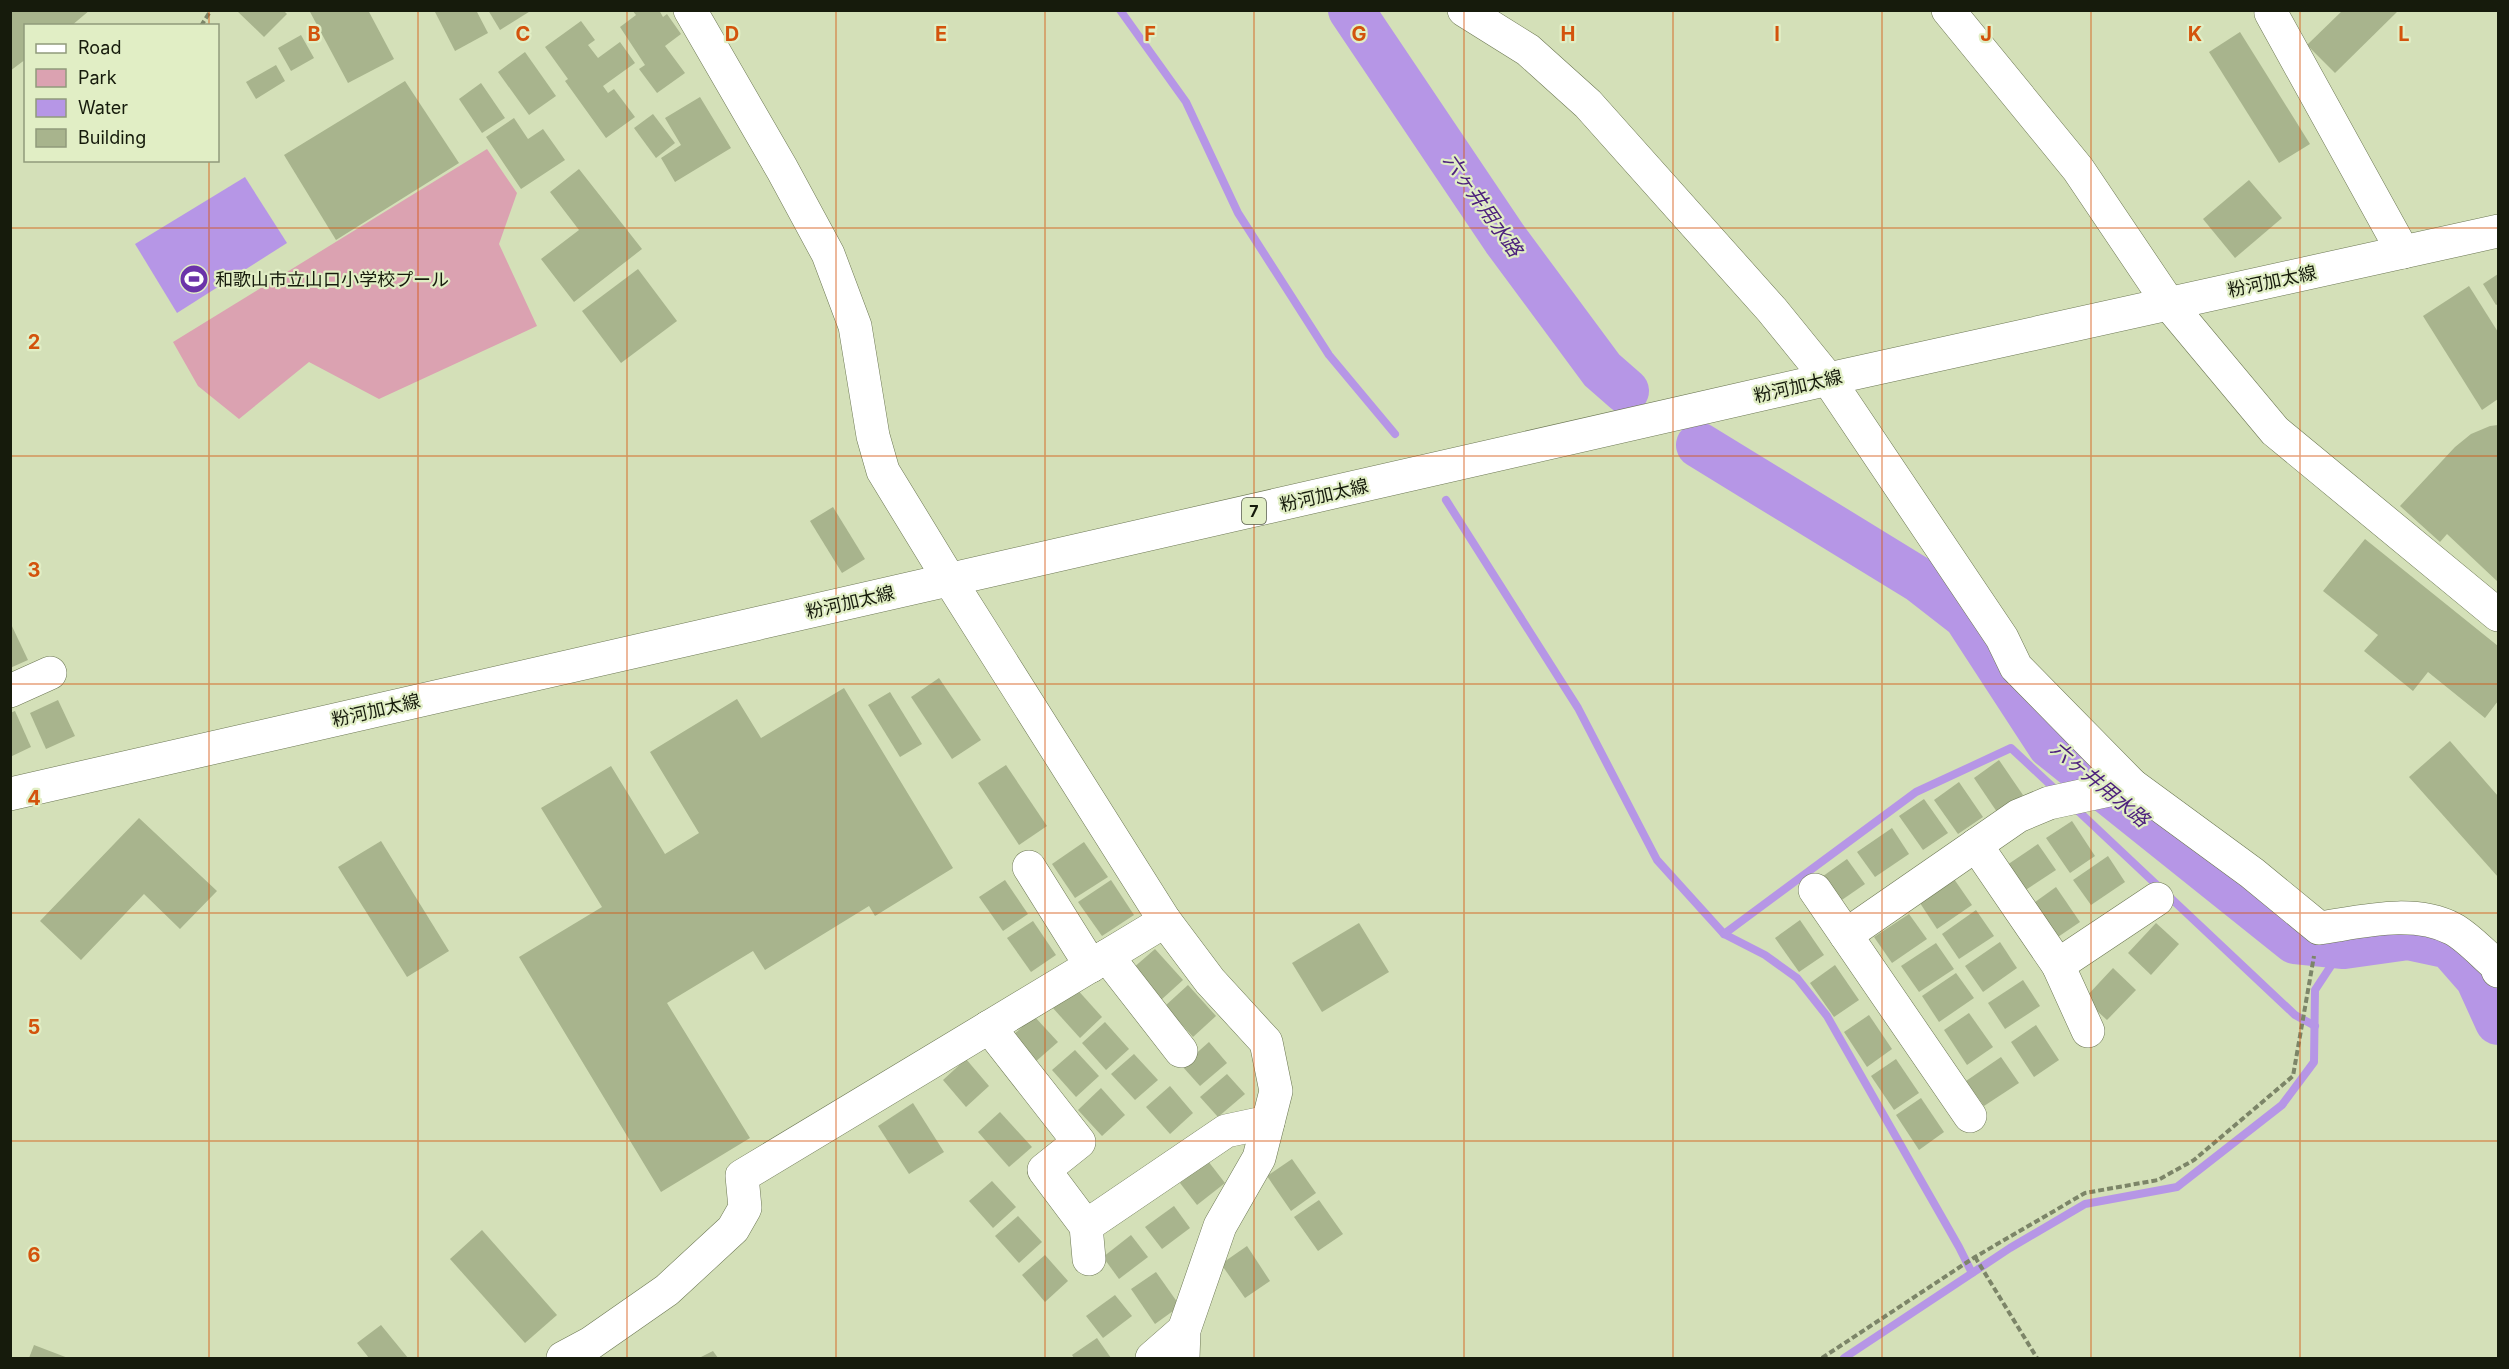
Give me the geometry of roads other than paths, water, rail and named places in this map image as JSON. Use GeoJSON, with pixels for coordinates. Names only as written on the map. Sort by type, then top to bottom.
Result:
{"type":"FeatureCollection","features":[{"type":"Feature","properties":{"kind":"street"},"geometry":{"type":"LineString","coordinates":[[690,10],[782,169],[828,254],[855,326],[873,436],[883,471],[1165,921],[1210,981],[1266,1042],[1276,1091],[1259,1158],[1220,1226],[1184,1344],[1152,1359]]}},
{"type":"Feature","properties":{"kind":"street"},"geometry":{"type":"LineString","coordinates":[[1464,10],[1528,50],[1588,105],[1772,309],[1828,379],[2002,638],[2016,667],[2132,785],[2252,873],[2319,928],[2397,919],[2424,919],[2454,929],[2498,966]]}},
{"type":"Feature","properties":{"kind":"street"},"geometry":{"type":"LineString","coordinates":[[1947,10],[2078,169],[2169,304],[2275,431],[2499,615]]}},
{"type":"Feature","properties":{"kind":"street"},"geometry":{"type":"LineString","coordinates":[[2273,10],[2271,13],[2403,252]]}},
{"type":"Feature","properties":{"kind":"street","name":"粉河加太線"},"geometry":{"type":"LineString","coordinates":[[10,794],[1828,379],[2499,231]]}},
{"type":"Feature","properties":{"kind":"street"},"geometry":{"type":"LineString","coordinates":[[10,691],[50,673]]}},
{"type":"Feature","properties":{"kind":"street"},"geometry":{"type":"LineString","coordinates":[[1846,935],[2018,816],[2049,803],[2132,785]]}},
{"type":"Feature","properties":{"kind":"street"},"geometry":{"type":"LineString","coordinates":[[1976,845],[2058,965],[2088,1031]]}},
{"type":"Feature","properties":{"kind":"street"},"geometry":{"type":"LineString","coordinates":[[1029,867],[1099,961],[1181,1051]]}},
{"type":"Feature","properties":{"kind":"street"},"geometry":{"type":"LineString","coordinates":[[1815,890],[1970,1116]]}},
{"type":"Feature","properties":{"kind":"street"},"geometry":{"type":"LineString","coordinates":[[2058,965],[2157,899]]}},
{"type":"Feature","properties":{"kind":"street"},"geometry":{"type":"LineString","coordinates":[[562,1359],[591,1343],[667,1290],[733,1229],[745,1208],[742,1176],[1165,921]]}},
{"type":"Feature","properties":{"kind":"street"},"geometry":{"type":"LineString","coordinates":[[989,1027],[1078,1142],[1044,1170],[1086,1226],[1089,1259]]}},
{"type":"Feature","properties":{"kind":"street"},"geometry":{"type":"LineString","coordinates":[[1086,1226],[1226,1131],[1268,1122]]}},
{"type":"Feature","properties":{"kind":"water","name":"和歌山市立山口小学校プール"},"geometry":{"type":"Polygon","coordinates":[[[245,177],[287,243],[177,313],[135,244],[245,177]]]}},
{"type":"Feature","properties":{"kind":"waterway"},"geometry":{"type":"LineString","coordinates":[[1120,10],[1186,102],[1238,213],[1329,355],[1395,434]]}},
{"type":"Feature","properties":{"kind":"waterway","name":"六ヶ井用水路"},"geometry":{"type":"LineString","coordinates":[[1351,10],[1505,239],[1602,370],[1626,391]]}},
{"type":"Feature","properties":{"kind":"waterway","name":"六ヶ井用水路"},"geometry":{"type":"LineString","coordinates":[[1699,445],[1921,581],[1966,616],[2050,745],[2295,941],[2344,946],[2408,937],[2450,946],[2478,978],[2498,1022]]}},
{"type":"Feature","properties":{"kind":"waterway"},"geometry":{"type":"LineString","coordinates":[[1446,500],[1578,708],[1657,860],[1724,934],[1765,955],[1797,978],[1827,1016],[1972,1273]]}},
{"type":"Feature","properties":{"kind":"waterway"},"geometry":{"type":"LineString","coordinates":[[1724,934],[1916,792],[2011,748],[2057,791]]}},
{"type":"Feature","properties":{"kind":"waterway"},"geometry":{"type":"LineString","coordinates":[[2075,808],[2295,1015],[2315,1026]]}},
{"type":"Feature","properties":{"kind":"waterway"},"geometry":{"type":"LineString","coordinates":[[1844,1358],[2010,1248],[2085,1204],[2177,1187],[2282,1105],[2314,1062],[2315,990],[2344,946]]}},
{"type":"Feature","properties":{"kind":"place","name":"和歌山市立山口小学校プール"},"geometry":{"type":"Point","coordinates":[194,279]}}]}
